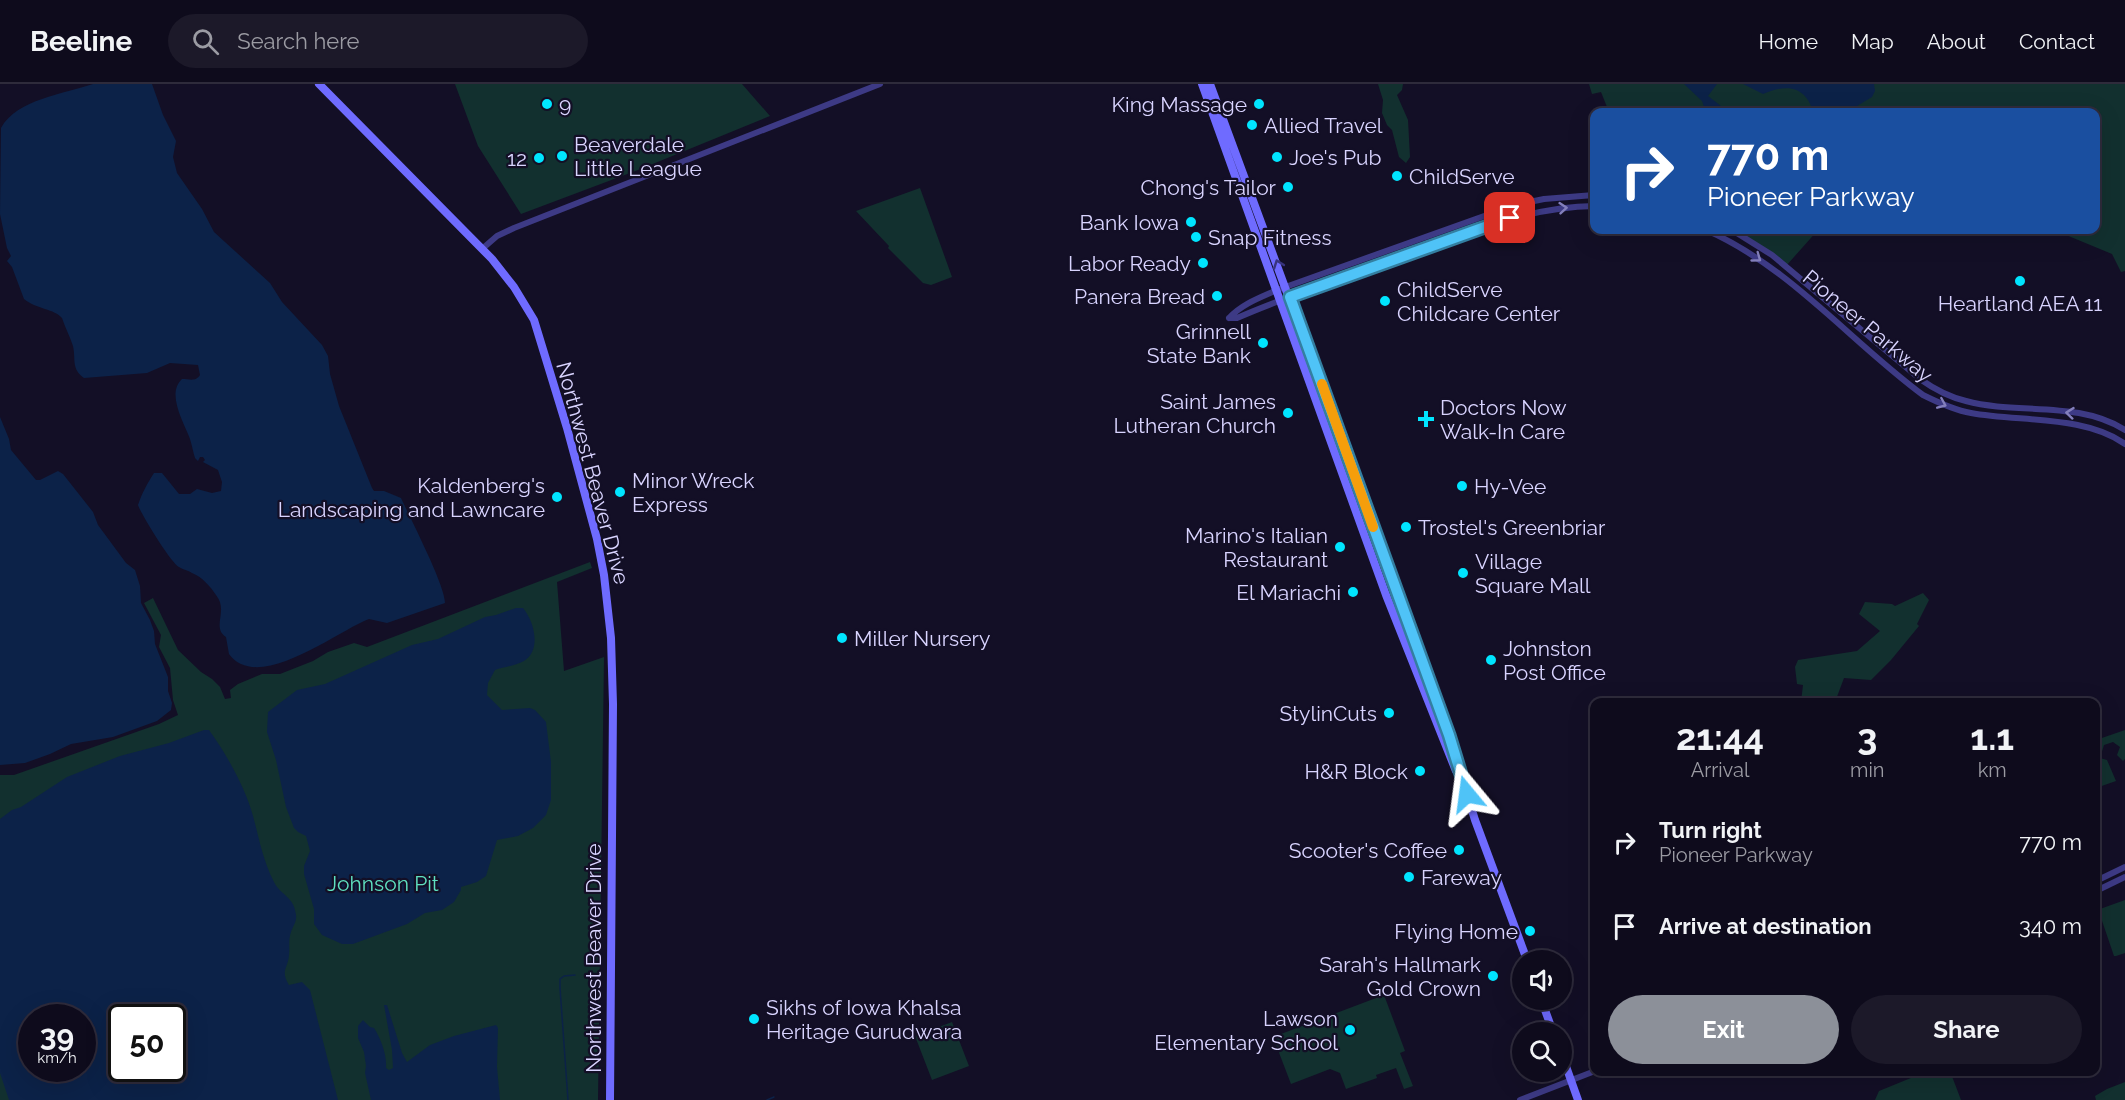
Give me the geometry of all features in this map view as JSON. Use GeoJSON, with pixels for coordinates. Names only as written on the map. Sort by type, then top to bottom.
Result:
{"type":"FeatureCollection","features":[{"type":"Feature","properties":{"kind":"main road","name":"Northwest Beaver Drive"},"geometry":{"type":"LineString","coordinates":[[319,84],[482,249],[514,287],[536,327],[567,428],[597,539],[604,575],[611,638],[613,692],[610,1100]]}},
{"type":"Feature","properties":{"kind":"main road"},"geometry":{"type":"LineString","coordinates":[[1202,84],[1393,612],[1448,755],[1467,794]]}},
{"type":"Feature","properties":{"kind":"main road"},"geometry":{"type":"LineString","coordinates":[[1210,84],[1449,735],[1467,794],[1523,950]]}},
{"type":"Feature","properties":{"kind":"main road"},"geometry":{"type":"LineString","coordinates":[[1572,1082],[1578,1100]]}},
{"type":"Feature","properties":{"kind":"street"},"geometry":{"type":"LineString","coordinates":[[482,249],[497,236],[514,228],[880,84]]}},
{"type":"Feature","properties":{"kind":"street"},"geometry":{"type":"LineString","coordinates":[[1590,195],[1544,199],[1506,207],[1286,287],[1250,302],[1229,318],[1237,318],[1505,220],[1549,209],[1590,206]]}},
{"type":"Feature","properties":{"kind":"street","name":"Pioneer Parkway"},"geometry":{"type":"LineString","coordinates":[[1714,234],[1748,251],[1775,271],[1923,395],[1944,405],[1973,414],[2097,429],[2125,444]]}},
{"type":"Feature","properties":{"kind":"street","name":"Pioneer Parkway"},"geometry":{"type":"LineString","coordinates":[[1738,234],[1772,255],[1901,364],[1933,388],[1979,404],[2083,414],[2109,421],[2125,430]]}},
{"type":"Feature","properties":{"kind":"street"},"geometry":{"type":"LineString","coordinates":[[2100,879],[2125,867]]}},
{"type":"Feature","properties":{"kind":"street"},"geometry":{"type":"LineString","coordinates":[[2100,889],[2125,877]]}},
{"type":"Feature","properties":{"kind":"street"},"geometry":{"type":"LineString","coordinates":[[1572,1080],[1590,1073]]}},
{"type":"Feature","properties":{"kind":"street"},"geometry":{"type":"LineString","coordinates":[[1520,1100],[1566,1082]]}},
{"type":"Feature","properties":{"kind":"green space","name":"Beaverdale Little League"},"geometry":{"type":"Polygon","coordinates":[[[455,84],[742,84],[770,116],[638,170],[521,214],[478,146],[455,84]]]}},
{"type":"Feature","properties":{"kind":"green space"},"geometry":{"type":"Polygon","coordinates":[[[1378,84],[1403,84],[1402,90],[1397,95],[1408,120],[1410,157],[1406,163],[1399,157],[1392,130],[1382,113],[1383,100],[1378,84]]]}},
{"type":"Feature","properties":{"kind":"green space"},"geometry":{"type":"Polygon","coordinates":[[[1589,84],[2125,84],[2125,271],[2121,272],[2112,254],[2064,234],[2100,234],[2100,108],[1607,108],[1601,92],[1592,94],[1589,84]]]}},
{"type":"Feature","properties":{"kind":"green space"},"geometry":{"type":"Polygon","coordinates":[[[920,188],[952,277],[931,285],[923,283],[856,211],[920,188]]]}},
{"type":"Feature","properties":{"kind":"green space"},"geometry":{"type":"Polygon","coordinates":[[[1738,234],[1814,234],[1786,266],[1738,234]]]}},
{"type":"Feature","properties":{"kind":"green space","name":"Johnson Pit"},"geometry":{"type":"Polygon","coordinates":[[[590,562],[592,568],[557,582],[564,671],[604,657],[598,1100],[0,1100],[0,775],[14,775],[159,724],[178,715],[173,700],[170,668],[159,647],[161,635],[144,603],[153,598],[178,650],[220,687],[225,699],[231,698],[230,690],[238,684],[262,674],[280,674],[354,643],[367,647],[590,562]]]}},
{"type":"Feature","properties":{"kind":"green space"},"geometry":{"type":"Polygon","coordinates":[[[1923,593],[1929,600],[1917,624],[1919,626],[1871,680],[1844,678],[1836,698],[1801,698],[1803,685],[1797,684],[1795,667],[1798,660],[1857,651],[1880,631],[1859,614],[1865,602],[1895,606],[1923,593]]]}},
{"type":"Feature","properties":{"kind":"green space"},"geometry":{"type":"Polygon","coordinates":[[[2125,730],[2125,759],[2123,761],[2117,755],[2120,747],[2113,742],[2104,745],[2100,758],[2100,739],[2125,730]]]}},
{"type":"Feature","properties":{"kind":"green space"},"geometry":{"type":"Polygon","coordinates":[[[2100,758],[2107,760],[2116,781],[2100,787],[2100,758]]]}},
{"type":"Feature","properties":{"kind":"green space"},"geometry":{"type":"Polygon","coordinates":[[[2125,900],[2125,953],[2114,956],[2100,909],[2125,900]]]}},
{"type":"Feature","properties":{"kind":"green space"},"geometry":{"type":"Polygon","coordinates":[[[1384,995],[1405,1051],[1400,1053],[1413,1086],[1404,1089],[1396,1068],[1376,1075],[1377,1078],[1346,1089],[1340,1073],[1330,1069],[1291,1084],[1273,1037],[1384,995]]]}},
{"type":"Feature","properties":{"kind":"green space"},"geometry":{"type":"Polygon","coordinates":[[[952,1022],[969,1066],[932,1080],[915,1036],[952,1022]]]}},
{"type":"Feature","properties":{"kind":"green space"},"geometry":{"type":"Polygon","coordinates":[[[1916,1076],[1952,1076],[1961,1100],[1875,1100],[1879,1091],[1916,1076]]]}},
{"type":"Feature","properties":{"kind":"green space"},"geometry":{"type":"Polygon","coordinates":[[[2125,1082],[2125,1100],[2096,1100],[2095,1096],[2125,1082]]]}},
{"type":"Feature","properties":{"kind":"water"},"geometry":{"type":"Polygon","coordinates":[[[93,84],[152,84],[163,115],[176,141],[173,157],[177,173],[202,209],[214,232],[270,283],[282,302],[322,345],[328,356],[330,374],[339,406],[372,488],[374,491],[384,491],[401,498],[433,567],[445,603],[387,623],[369,619],[278,664],[259,667],[242,664],[229,654],[226,637],[220,628],[220,601],[202,579],[175,564],[138,505],[154,473],[162,473],[179,494],[190,494],[197,489],[212,493],[221,491],[222,482],[218,470],[203,462],[205,460],[203,457],[200,457],[198,461],[195,458],[176,400],[178,385],[182,379],[194,379],[200,375],[198,365],[170,363],[147,373],[84,378],[77,371],[73,346],[62,318],[24,299],[12,267],[7,261],[11,256],[7,248],[0,214],[1,128],[8,118],[29,104],[93,84]]]}},
{"type":"Feature","properties":{"kind":"water"},"geometry":{"type":"Polygon","coordinates":[[[1684,84],[1717,84],[1708,96],[1721,108],[1705,108],[1702,101],[1684,84]]]}},
{"type":"Feature","properties":{"kind":"water"},"geometry":{"type":"Polygon","coordinates":[[[1743,84],[1874,84],[1875,91],[1872,97],[1854,108],[1812,108],[1805,96],[1794,89],[1779,89],[1763,94],[1743,84]]]}},
{"type":"Feature","properties":{"kind":"water"},"geometry":{"type":"Polygon","coordinates":[[[0,417],[11,450],[36,480],[58,471],[63,474],[93,512],[98,525],[126,563],[135,570],[140,586],[141,603],[150,620],[155,644],[168,677],[168,691],[172,703],[171,710],[157,721],[113,737],[71,744],[25,763],[0,765],[0,417]]]}},
{"type":"Feature","properties":{"kind":"water"},"geometry":{"type":"Polygon","coordinates":[[[523,608],[530,620],[534,635],[533,650],[524,661],[495,670],[488,683],[487,695],[502,710],[530,708],[546,722],[551,762],[551,800],[546,815],[533,828],[518,836],[497,840],[486,876],[477,882],[461,887],[454,902],[442,910],[425,913],[407,924],[353,944],[342,944],[322,935],[314,924],[314,909],[304,874],[304,866],[310,851],[306,836],[294,828],[286,807],[276,760],[267,732],[268,712],[297,690],[325,684],[412,645],[438,639],[485,617],[523,608]]]}},
{"type":"Feature","properties":{"kind":"water"},"geometry":{"type":"Polygon","coordinates":[[[209,730],[229,761],[250,805],[270,874],[277,887],[290,900],[295,909],[296,919],[290,935],[285,976],[289,985],[302,982],[310,990],[338,1100],[9,1100],[0,1073],[0,819],[67,777],[120,756],[209,730]]]}},
{"type":"Feature","properties":{"kind":"water"},"geometry":{"type":"Polygon","coordinates":[[[384,1005],[387,1005],[407,1062],[430,1045],[496,1025],[498,1028],[497,1067],[500,1100],[371,1100],[365,1073],[364,1052],[358,1038],[358,1026],[363,1020],[374,1028],[383,1047],[386,1068],[389,1070],[393,1068],[384,1005]]]}},
{"type":"Feature","properties":{"kind":"waterway"},"geometry":{"type":"LineString","coordinates":[[568,1100],[560,979],[564,976],[575,975]]}},
{"type":"Feature","properties":{"kind":"waterway"},"geometry":{"type":"LineString","coordinates":[[767,1100],[774,1097]]}},
{"type":"Feature","properties":{"kind":"slow traffic"},"geometry":{"type":"LineString","coordinates":[[1322,384],[1373,527]]}},
{"type":"Feature","properties":{"kind":"place","name":"9"},"geometry":{"type":"Point","coordinates":[547,104]}},
{"type":"Feature","properties":{"kind":"place","name":"King Massage"},"geometry":{"type":"Point","coordinates":[1259,104]}},
{"type":"Feature","properties":{"kind":"place","name":"Allied Travel"},"geometry":{"type":"Point","coordinates":[1252,125]}},
{"type":"Feature","properties":{"kind":"place","name":"Beaverdale Little League"},"geometry":{"type":"Point","coordinates":[562,156]}},
{"type":"Feature","properties":{"kind":"place","name":"Joe's Pub"},"geometry":{"type":"Point","coordinates":[1277,157]}},
{"type":"Feature","properties":{"kind":"place","name":"12"},"geometry":{"type":"Point","coordinates":[539,158]}},
{"type":"Feature","properties":{"kind":"place","name":"ChildServe"},"geometry":{"type":"Point","coordinates":[1397,176]}},
{"type":"Feature","properties":{"kind":"place","name":"Chong's Tailor"},"geometry":{"type":"Point","coordinates":[1288,187]}},
{"type":"Feature","properties":{"kind":"place","name":"Bank Iowa"},"geometry":{"type":"Point","coordinates":[1191,222]}},
{"type":"Feature","properties":{"kind":"place","name":"Snap Fitness"},"geometry":{"type":"Point","coordinates":[1196,237]}},
{"type":"Feature","properties":{"kind":"place","name":"Labor Ready"},"geometry":{"type":"Point","coordinates":[1203,263]}},
{"type":"Feature","properties":{"kind":"place","name":"Heartland AEA 11"},"geometry":{"type":"Point","coordinates":[2020,281]}},
{"type":"Feature","properties":{"kind":"place","name":"Panera Bread"},"geometry":{"type":"Point","coordinates":[1217,296]}},
{"type":"Feature","properties":{"kind":"place","name":"ChildServe Childcare Center"},"geometry":{"type":"Point","coordinates":[1385,301]}},
{"type":"Feature","properties":{"kind":"place","name":"Grinnell State Bank"},"geometry":{"type":"Point","coordinates":[1263,343]}},
{"type":"Feature","properties":{"kind":"place","name":"Saint James Lutheran Church"},"geometry":{"type":"Point","coordinates":[1288,413]}},
{"type":"Feature","properties":{"kind":"place","name":"Doctors Now Walk-In Care"},"geometry":{"type":"Point","coordinates":[1426,419]}},
{"type":"Feature","properties":{"kind":"place","name":"Hy-Vee"},"geometry":{"type":"Point","coordinates":[1462,486]}},
{"type":"Feature","properties":{"kind":"place","name":"Minor Wreck Express"},"geometry":{"type":"Point","coordinates":[620,492]}},
{"type":"Feature","properties":{"kind":"place","name":"Kaldenberg's Landscaping and Lawncare"},"geometry":{"type":"Point","coordinates":[557,497]}},
{"type":"Feature","properties":{"kind":"place","name":"Trostel's Greenbriar"},"geometry":{"type":"Point","coordinates":[1406,527]}},
{"type":"Feature","properties":{"kind":"place","name":"Marino's Italian Restaurant"},"geometry":{"type":"Point","coordinates":[1340,547]}},
{"type":"Feature","properties":{"kind":"place","name":"Village Square Mall"},"geometry":{"type":"Point","coordinates":[1463,573]}},
{"type":"Feature","properties":{"kind":"place","name":"El Mariachi"},"geometry":{"type":"Point","coordinates":[1353,592]}},
{"type":"Feature","properties":{"kind":"place","name":"Miller Nursery"},"geometry":{"type":"Point","coordinates":[842,638]}},
{"type":"Feature","properties":{"kind":"place","name":"Johnston Post Office"},"geometry":{"type":"Point","coordinates":[1491,660]}},
{"type":"Feature","properties":{"kind":"place","name":"StylinCuts"},"geometry":{"type":"Point","coordinates":[1389,713]}},
{"type":"Feature","properties":{"kind":"place","name":"H&R Block"},"geometry":{"type":"Point","coordinates":[1420,771]}},
{"type":"Feature","properties":{"kind":"place","name":"Scooter's Coffee"},"geometry":{"type":"Point","coordinates":[1459,850]}},
{"type":"Feature","properties":{"kind":"place","name":"Fareway"},"geometry":{"type":"Point","coordinates":[1409,877]}},
{"type":"Feature","properties":{"kind":"place","name":"Flying Home"},"geometry":{"type":"Point","coordinates":[1530,931]}},
{"type":"Feature","properties":{"kind":"place","name":"Sarah's Hallmark Gold Crown"},"geometry":{"type":"Point","coordinates":[1493,976]}},
{"type":"Feature","properties":{"kind":"place","name":"Sikhs of Iowa Khalsa Heritage Gurudwara"},"geometry":{"type":"Point","coordinates":[754,1019]}},
{"type":"Feature","properties":{"kind":"place","name":"Lawson Elementary School"},"geometry":{"type":"Point","coordinates":[1350,1030]}},
{"type":"Feature","properties":{"kind":"route"},"geometry":{"type":"LineString","coordinates":[[1467,794],[1449,735],[1290,297],[1510,218]]}}]}
